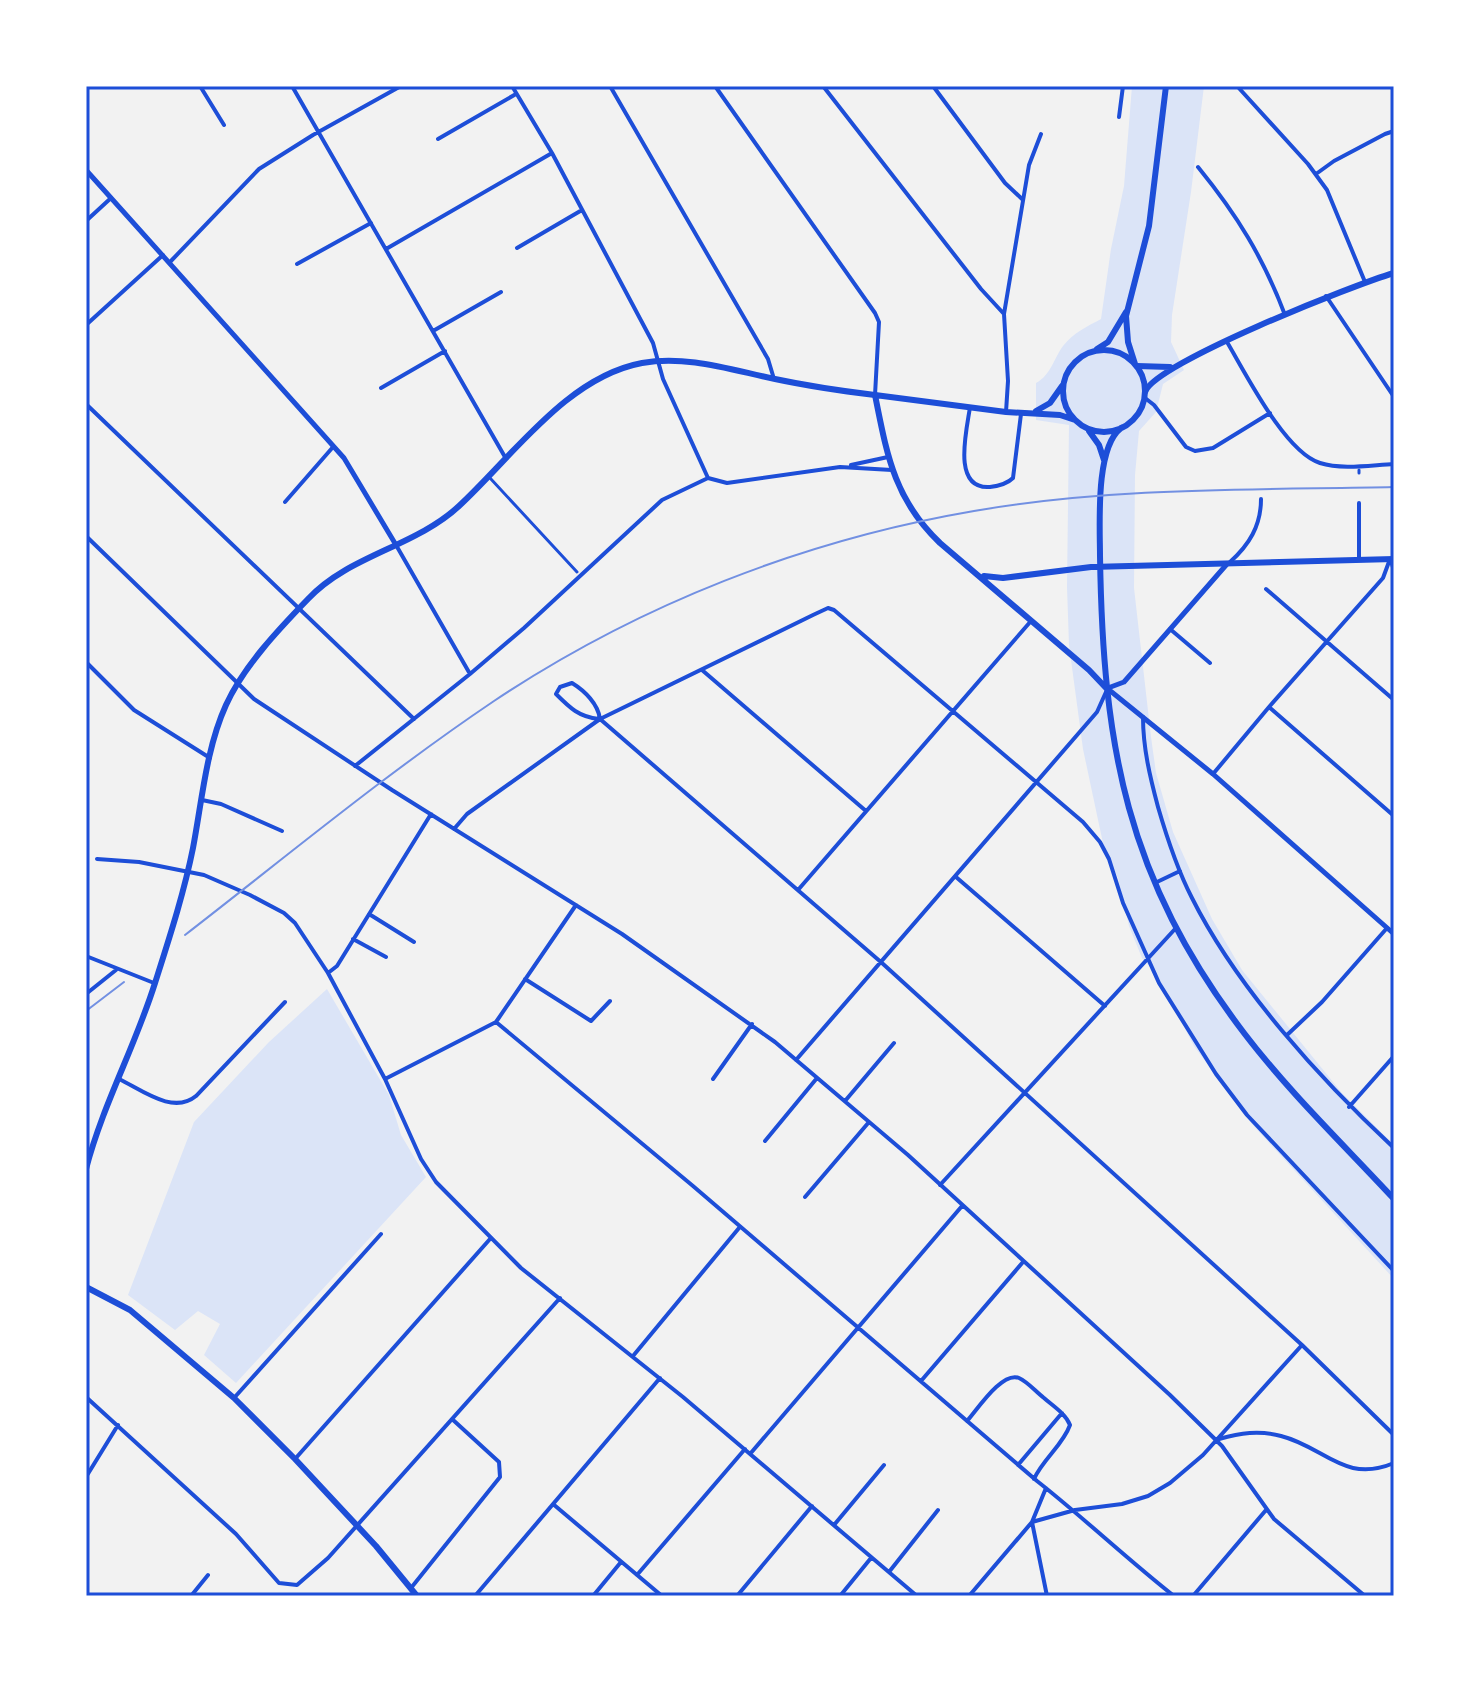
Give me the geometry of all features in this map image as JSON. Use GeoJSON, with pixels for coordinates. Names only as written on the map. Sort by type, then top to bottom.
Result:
{"type":"FeatureCollection","features":[{"type":"Feature","properties":{"kind":"main road"},"geometry":{"type":"LineString","coordinates":[[1031,412],[1047,406],[1072,365],[1108,342],[1126,312],[1149,226],[1166,86]]}},
{"type":"Feature","properties":{"kind":"main road"},"geometry":{"type":"LineString","coordinates":[[1394,273],[1326,296],[1174,367],[1151,383],[1137,416],[1113,436],[1104,463],[1101,501],[1107,689],[1125,799],[1153,884],[1175,929],[1250,1041],[1394,1199]]}},
{"type":"Feature","properties":{"kind":"main road"},"geometry":{"type":"LineString","coordinates":[[1126,312],[1128,342],[1144,381],[1145,395]]}},
{"type":"Feature","properties":{"kind":"main road"},"geometry":{"type":"LineString","coordinates":[[1093,351],[1117,352],[1136,365],[1154,369],[1174,367]]}},
{"type":"Feature","properties":{"kind":"main road"},"geometry":{"type":"LineString","coordinates":[[86,1169],[98,1125],[155,983],[188,872],[219,723],[238,683],[299,609],[330,580],[446,518],[584,386],[616,369],[657,361],[689,362],[875,395],[1006,412],[1060,415],[1085,427],[1097,441],[1104,463]]}},
{"type":"Feature","properties":{"kind":"main road"},"geometry":{"type":"LineString","coordinates":[[1063,383],[1064,400],[1075,420]]}},
{"type":"Feature","properties":{"kind":"main road"},"geometry":{"type":"LineString","coordinates":[[875,395],[892,470],[901,493],[924,527],[1107,689]]}},
{"type":"Feature","properties":{"kind":"main road"},"geometry":{"type":"LineString","coordinates":[[1085,427],[1106,432],[1121,428]]}},
{"type":"Feature","properties":{"kind":"main road"},"geometry":{"type":"LineString","coordinates":[[980,575],[1003,578],[1101,566],[1392,559]]}},
{"type":"Feature","properties":{"kind":"main road"},"geometry":{"type":"LineString","coordinates":[[86,1287],[130,1310],[234,1398],[356,1524],[417,1596]]}},
{"type":"Feature","properties":{"kind":"street"},"geometry":{"type":"LineString","coordinates":[[200,86],[224,125]]}},
{"type":"Feature","properties":{"kind":"street"},"geometry":{"type":"LineString","coordinates":[[292,86],[506,459]]}},
{"type":"Feature","properties":{"kind":"street"},"geometry":{"type":"LineString","coordinates":[[170,262],[259,169],[401,86]]}},
{"type":"Feature","properties":{"kind":"street"},"geometry":{"type":"LineString","coordinates":[[512,86],[552,153],[653,343],[667,389],[708,478],[721,484],[735,483],[888,457]]}},
{"type":"Feature","properties":{"kind":"street"},"geometry":{"type":"LineString","coordinates":[[610,86],[760,346],[774,379]]}},
{"type":"Feature","properties":{"kind":"street"},"geometry":{"type":"LineString","coordinates":[[715,86],[875,313],[879,322],[875,395]]}},
{"type":"Feature","properties":{"kind":"street"},"geometry":{"type":"LineString","coordinates":[[823,86],[981,289],[1004,314]]}},
{"type":"Feature","properties":{"kind":"street"},"geometry":{"type":"LineString","coordinates":[[933,86],[1005,183],[1022,199]]}},
{"type":"Feature","properties":{"kind":"street"},"geometry":{"type":"LineString","coordinates":[[1119,117],[1123,86]]}},
{"type":"Feature","properties":{"kind":"street"},"geometry":{"type":"LineString","coordinates":[[1237,86],[1327,190],[1365,282]]}},
{"type":"Feature","properties":{"kind":"street"},"geometry":{"type":"LineString","coordinates":[[438,139],[516,94]]}},
{"type":"Feature","properties":{"kind":"street"},"geometry":{"type":"LineString","coordinates":[[1316,174],[1334,161],[1394,131]]}},
{"type":"Feature","properties":{"kind":"street"},"geometry":{"type":"LineString","coordinates":[[1006,412],[1008,381],[1004,314],[1022,199],[1029,165],[1041,134]]}},
{"type":"Feature","properties":{"kind":"street"},"geometry":{"type":"LineString","coordinates":[[386,249],[552,153]]}},
{"type":"Feature","properties":{"kind":"street"},"geometry":{"type":"LineString","coordinates":[[1198,167],[1248,233],[1270,275],[1285,315]]}},
{"type":"Feature","properties":{"kind":"street"},"geometry":{"type":"LineString","coordinates":[[86,170],[359,479],[470,674]]}},
{"type":"Feature","properties":{"kind":"street"},"geometry":{"type":"LineString","coordinates":[[86,221],[111,198]]}},
{"type":"Feature","properties":{"kind":"street"},"geometry":{"type":"LineString","coordinates":[[517,248],[582,210]]}},
{"type":"Feature","properties":{"kind":"street"},"geometry":{"type":"LineString","coordinates":[[297,264],[371,223]]}},
{"type":"Feature","properties":{"kind":"street"},"geometry":{"type":"LineString","coordinates":[[86,325],[163,255]]}},
{"type":"Feature","properties":{"kind":"street"},"geometry":{"type":"LineString","coordinates":[[433,331],[501,292]]}},
{"type":"Feature","properties":{"kind":"street"},"geometry":{"type":"LineString","coordinates":[[1326,296],[1394,397]]}},
{"type":"Feature","properties":{"kind":"street"},"geometry":{"type":"LineString","coordinates":[[1227,342],[1270,413],[1299,451],[1313,460],[1333,465],[1394,464]]}},
{"type":"Feature","properties":{"kind":"street"},"geometry":{"type":"LineString","coordinates":[[381,388],[445,351]]}},
{"type":"Feature","properties":{"kind":"street"},"geometry":{"type":"LineString","coordinates":[[1145,395],[1186,447],[1195,451],[1213,448],[1270,413]]}},
{"type":"Feature","properties":{"kind":"street"},"geometry":{"type":"LineString","coordinates":[[86,404],[414,719]]}},
{"type":"Feature","properties":{"kind":"street"},"geometry":{"type":"LineString","coordinates":[[970,407],[964,467],[975,484],[982,487],[1009,482],[1013,478],[1022,413]]}},
{"type":"Feature","properties":{"kind":"street"},"geometry":{"type":"LineString","coordinates":[[285,502],[333,447]]}},
{"type":"Feature","properties":{"kind":"street"},"geometry":{"type":"LineString","coordinates":[[849,466],[892,470]]}},
{"type":"Feature","properties":{"kind":"street"},"geometry":{"type":"LineString","coordinates":[[489,477],[577,572]]}},
{"type":"Feature","properties":{"kind":"street"},"geometry":{"type":"LineString","coordinates":[[355,766],[524,628],[662,500],[708,478]]}},
{"type":"Feature","properties":{"kind":"street"},"geometry":{"type":"LineString","coordinates":[[796,1060],[1097,712],[1107,689],[1124,682],[1252,538],[1261,499]]}},
{"type":"Feature","properties":{"kind":"street"},"geometry":{"type":"LineString","coordinates":[[1359,500],[1359,560]]}},
{"type":"Feature","properties":{"kind":"street"},"geometry":{"type":"LineString","coordinates":[[86,536],[254,699],[576,905],[752,1024],[796,1060],[940,1185],[1216,1440],[1266,1510],[1365,1596]]}},
{"type":"Feature","properties":{"kind":"street"},"geometry":{"type":"LineString","coordinates":[[86,547],[91,541]]}},
{"type":"Feature","properties":{"kind":"street"},"geometry":{"type":"LineString","coordinates":[[1392,559],[1394,571]]}},
{"type":"Feature","properties":{"kind":"street"},"geometry":{"type":"LineString","coordinates":[[1213,774],[1383,578],[1392,559]]}},
{"type":"Feature","properties":{"kind":"street"},"geometry":{"type":"LineString","coordinates":[[1266,589],[1394,700]]}},
{"type":"Feature","properties":{"kind":"street"},"geometry":{"type":"LineString","coordinates":[[454,829],[467,814],[600,719],[828,608],[834,610],[1083,822],[1100,842],[1148,961],[1188,1031],[1247,1115],[1394,1271]]}},
{"type":"Feature","properties":{"kind":"street"},"geometry":{"type":"LineString","coordinates":[[798,890],[1031,621]]}},
{"type":"Feature","properties":{"kind":"street"},"geometry":{"type":"LineString","coordinates":[[1170,629],[1210,663]]}},
{"type":"Feature","properties":{"kind":"street"},"geometry":{"type":"LineString","coordinates":[[86,662],[134,710],[210,758]]}},
{"type":"Feature","properties":{"kind":"street"},"geometry":{"type":"LineString","coordinates":[[702,670],[866,811]]}},
{"type":"Feature","properties":{"kind":"street"},"geometry":{"type":"LineString","coordinates":[[600,719],[596,706],[577,685],[572,683],[560,687],[556,694],[578,714],[600,719],[882,963],[1302,1345],[1394,1435]]}},
{"type":"Feature","properties":{"kind":"street"},"geometry":{"type":"LineString","coordinates":[[1107,689],[1213,774],[1394,934]]}},
{"type":"Feature","properties":{"kind":"street"},"geometry":{"type":"LineString","coordinates":[[1269,707],[1394,816]]}},
{"type":"Feature","properties":{"kind":"street"},"geometry":{"type":"LineString","coordinates":[[1143,717],[1149,775],[1166,836],[1212,935],[1287,1035],[1349,1107],[1394,1148]]}},
{"type":"Feature","properties":{"kind":"street"},"geometry":{"type":"LineString","coordinates":[[202,800],[221,804],[282,831]]}},
{"type":"Feature","properties":{"kind":"street"},"geometry":{"type":"LineString","coordinates":[[328,973],[337,966],[431,814]]}},
{"type":"Feature","properties":{"kind":"street"},"geometry":{"type":"LineString","coordinates":[[97,859],[139,862],[207,876],[284,913],[295,923],[328,973],[385,1079],[421,1159],[436,1182],[521,1268],[661,1378],[917,1596]]}},
{"type":"Feature","properties":{"kind":"street"},"geometry":{"type":"LineString","coordinates":[[1153,884],[1180,871]]}},
{"type":"Feature","properties":{"kind":"street"},"geometry":{"type":"LineString","coordinates":[[956,877],[1105,1006]]}},
{"type":"Feature","properties":{"kind":"street"},"geometry":{"type":"LineString","coordinates":[[385,1079],[496,1022],[576,905]]}},
{"type":"Feature","properties":{"kind":"street"},"geometry":{"type":"LineString","coordinates":[[369,914],[414,942]]}},
{"type":"Feature","properties":{"kind":"street"},"geometry":{"type":"LineString","coordinates":[[1287,1035],[1322,1002],[1387,928]]}},
{"type":"Feature","properties":{"kind":"street"},"geometry":{"type":"LineString","coordinates":[[940,1185],[1175,929]]}},
{"type":"Feature","properties":{"kind":"street"},"geometry":{"type":"LineString","coordinates":[[353,939],[386,957]]}},
{"type":"Feature","properties":{"kind":"street"},"geometry":{"type":"LineString","coordinates":[[86,956],[155,983]]}},
{"type":"Feature","properties":{"kind":"street"},"geometry":{"type":"LineString","coordinates":[[86,994],[116,970]]}},
{"type":"Feature","properties":{"kind":"street"},"geometry":{"type":"LineString","coordinates":[[525,979],[591,1021],[610,1001]]}},
{"type":"Feature","properties":{"kind":"street"},"geometry":{"type":"LineString","coordinates":[[117,1078],[174,1104],[189,1102],[285,1002]]}},
{"type":"Feature","properties":{"kind":"street"},"geometry":{"type":"LineString","coordinates":[[496,1022],[534,1051],[1174,1596]]}},
{"type":"Feature","properties":{"kind":"street"},"geometry":{"type":"LineString","coordinates":[[713,1079],[752,1024]]}},
{"type":"Feature","properties":{"kind":"street"},"geometry":{"type":"LineString","coordinates":[[845,1101],[894,1043]]}},
{"type":"Feature","properties":{"kind":"street"},"geometry":{"type":"LineString","coordinates":[[1349,1107],[1394,1056]]}},
{"type":"Feature","properties":{"kind":"street"},"geometry":{"type":"LineString","coordinates":[[765,1141],[817,1078]]}},
{"type":"Feature","properties":{"kind":"street"},"geometry":{"type":"LineString","coordinates":[[805,1197],[869,1122]]}},
{"type":"Feature","properties":{"kind":"street"},"geometry":{"type":"LineString","coordinates":[[750,1454],[962,1206]]}},
{"type":"Feature","properties":{"kind":"street"},"geometry":{"type":"LineString","coordinates":[[633,1356],[739,1228]]}},
{"type":"Feature","properties":{"kind":"street"},"geometry":{"type":"LineString","coordinates":[[234,1398],[381,1234]]}},
{"type":"Feature","properties":{"kind":"street"},"geometry":{"type":"LineString","coordinates":[[295,1459],[491,1238]]}},
{"type":"Feature","properties":{"kind":"street"},"geometry":{"type":"LineString","coordinates":[[921,1381],[1023,1262]]}},
{"type":"Feature","properties":{"kind":"street"},"geometry":{"type":"LineString","coordinates":[[86,1397],[236,1534],[279,1583],[297,1585],[328,1558],[560,1298]]}},
{"type":"Feature","properties":{"kind":"street"},"geometry":{"type":"LineString","coordinates":[[1032,1522],[1148,1496],[1188,1470],[1302,1345]]}},
{"type":"Feature","properties":{"kind":"street"},"geometry":{"type":"LineString","coordinates":[[967,1421],[993,1390],[1010,1377],[1017,1377],[1062,1413],[1069,1421],[1069,1430],[1043,1461],[1034,1479]]}},
{"type":"Feature","properties":{"kind":"street"},"geometry":{"type":"LineString","coordinates":[[475,1596],[661,1378]]}},
{"type":"Feature","properties":{"kind":"street"},"geometry":{"type":"LineString","coordinates":[[1018,1465],[1062,1413]]}},
{"type":"Feature","properties":{"kind":"street"},"geometry":{"type":"LineString","coordinates":[[411,1588],[500,1477],[499,1462],[451,1419]]}},
{"type":"Feature","properties":{"kind":"street"},"geometry":{"type":"LineString","coordinates":[[86,1477],[118,1425]]}},
{"type":"Feature","properties":{"kind":"street"},"geometry":{"type":"LineString","coordinates":[[1216,1440],[1239,1433],[1259,1432],[1284,1436],[1353,1469],[1369,1471],[1394,1463]]}},
{"type":"Feature","properties":{"kind":"street"},"geometry":{"type":"LineString","coordinates":[[637,1575],[745,1449]]}},
{"type":"Feature","properties":{"kind":"street"},"geometry":{"type":"LineString","coordinates":[[834,1525],[884,1465]]}},
{"type":"Feature","properties":{"kind":"street"},"geometry":{"type":"LineString","coordinates":[[969,1596],[1032,1522],[1046,1488]]}},
{"type":"Feature","properties":{"kind":"street"},"geometry":{"type":"LineString","coordinates":[[553,1504],[662,1596]]}},
{"type":"Feature","properties":{"kind":"street"},"geometry":{"type":"LineString","coordinates":[[737,1596],[812,1506]]}},
{"type":"Feature","properties":{"kind":"street"},"geometry":{"type":"LineString","coordinates":[[889,1572],[938,1510]]}},
{"type":"Feature","properties":{"kind":"street"},"geometry":{"type":"LineString","coordinates":[[1193,1596],[1266,1510]]}},
{"type":"Feature","properties":{"kind":"street"},"geometry":{"type":"LineString","coordinates":[[1032,1522],[1047,1596]]}},
{"type":"Feature","properties":{"kind":"street"},"geometry":{"type":"LineString","coordinates":[[840,1596],[872,1557]]}},
{"type":"Feature","properties":{"kind":"street"},"geometry":{"type":"LineString","coordinates":[[593,1596],[621,1562]]}},
{"type":"Feature","properties":{"kind":"street"},"geometry":{"type":"LineString","coordinates":[[191,1596],[208,1575]]}},
{"type":"Feature","properties":{"kind":"shaded area"},"geometry":{"type":"Polygon","coordinates":[[[1132,86],[1204,86],[1172,315],[1171,342],[1184,370],[1163,384],[1156,412],[1139,431],[1135,475],[1134,588],[1156,773],[1173,832],[1212,919],[1242,970],[1342,1093],[1394,1145],[1394,1279],[1251,1123],[1194,1046],[1157,975],[1142,958],[1129,926],[1118,878],[1104,848],[1083,749],[1069,645],[1069,425],[1036,420],[1036,383],[1049,371],[1067,341],[1101,319],[1124,186],[1132,86]]]}},
{"type":"Feature","properties":{"kind":"shaded area"},"geometry":{"type":"Polygon","coordinates":[[[327,989],[389,1095],[401,1135],[426,1177],[236,1383],[204,1355],[220,1324],[198,1311],[175,1330],[128,1295],[194,1122],[269,1042],[327,989]]]}},
{"type":"Feature","properties":{"kind":"railway"},"geometry":{"type":"LineString","coordinates":[[185,935],[376,786],[494,701],[606,635],[724,581],[848,539],[974,511],[1026,503],[1184,491],[1394,487]]}},
{"type":"Feature","properties":{"kind":"railway"},"geometry":{"type":"LineString","coordinates":[[86,1011],[124,982]]}}]}
